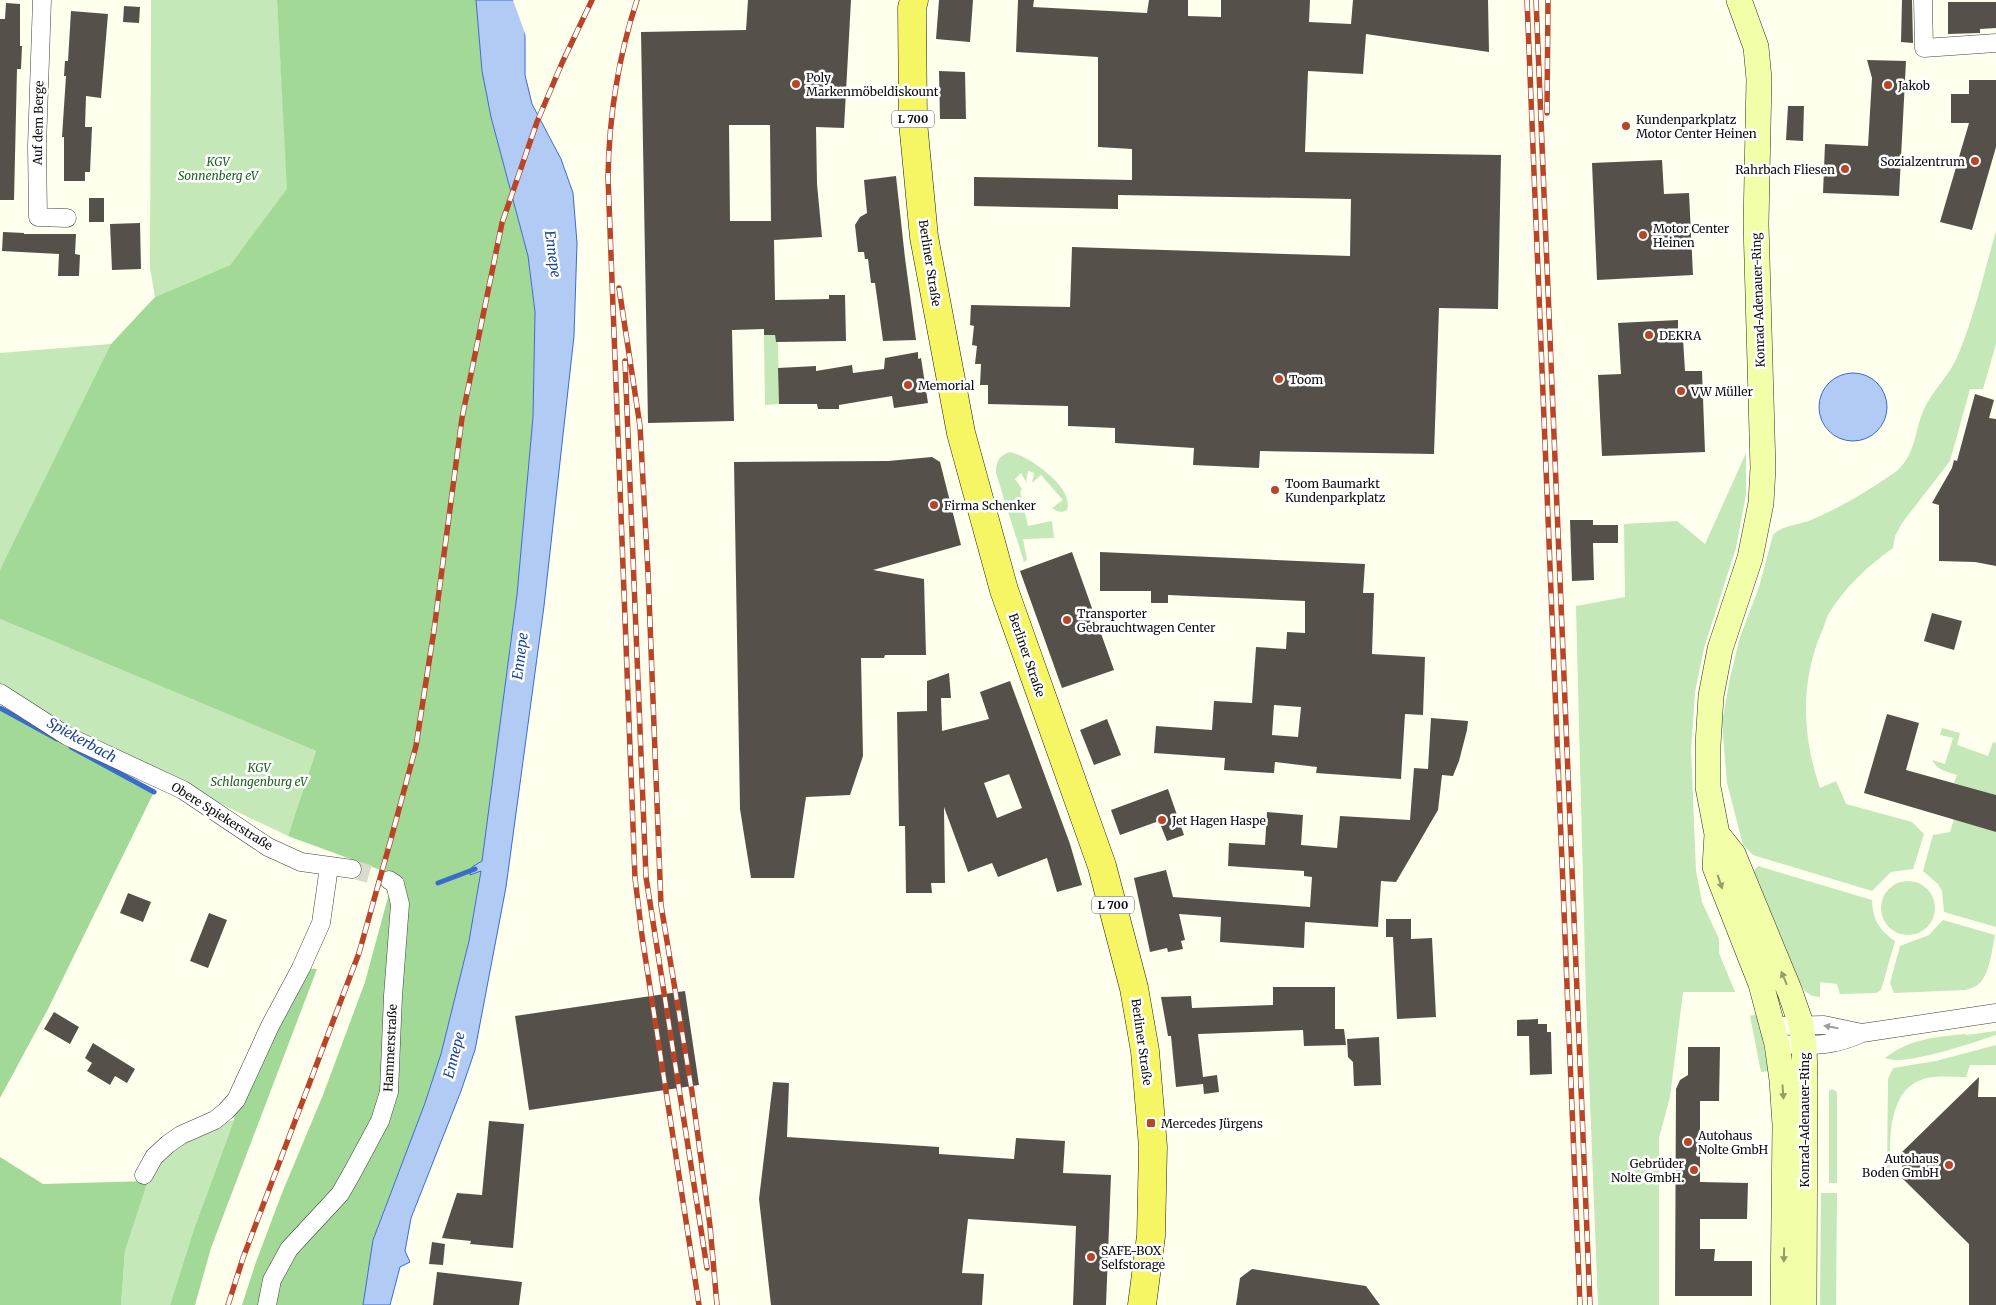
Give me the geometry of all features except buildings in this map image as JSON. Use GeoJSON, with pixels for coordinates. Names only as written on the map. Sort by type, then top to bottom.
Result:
{"type":"FeatureCollection","features":[{"type":"Feature","properties":{"kind":"main road","name":"Berliner Straße"},"geometry":{"type":"LineString","coordinates":[[914,0],[912,8],[913,122],[924,237],[961,433],[1004,590],[1102,866],[1136,997],[1145,1051],[1153,1148],[1151,1236],[1142,1305]]}},
{"type":"Feature","properties":{"kind":"street","name":"Auf dem Berge"},"geometry":{"type":"LineString","coordinates":[[42,0],[37,146],[38,217],[67,218]]}},
{"type":"Feature","properties":{"kind":"street","name":"Konrad-Adenauer-Ring"},"geometry":{"type":"LineString","coordinates":[[1740,0],[1756,47],[1759,79],[1756,224],[1763,468],[1761,504],[1750,558],[1720,648],[1711,696],[1708,787],[1717,834],[1715,867],[1761,984],[1776,1035],[1785,1125],[1783,1305]]}},
{"type":"Feature","properties":{"kind":"street"},"geometry":{"type":"LineString","coordinates":[[1923,0],[1924,48],[1996,43]]}},
{"type":"Feature","properties":{"kind":"street","name":"Obere Spiekerstraße"},"geometry":{"type":"LineString","coordinates":[[0,693],[66,736],[183,790],[268,847],[301,862],[329,867]]}},
{"type":"Feature","properties":{"kind":"street","name":"Konrad-Adenauer-Ring"},"geometry":{"type":"LineString","coordinates":[[1717,834],[1733,854],[1790,992],[1802,1034],[1805,1088],[1804,1305]]}},
{"type":"Feature","properties":{"kind":"street"},"geometry":{"type":"LineString","coordinates":[[144,1175],[154,1157],[168,1144],[181,1135],[215,1120],[236,1100],[270,1026],[302,968],[321,923],[329,867],[352,869]]}},
{"type":"Feature","properties":{"kind":"street","name":"Hammerstraße"},"geometry":{"type":"LineString","coordinates":[[267,1305],[272,1280],[289,1249],[340,1194],[380,1121],[389,1092],[392,996],[400,904],[395,884],[389,880]]}},
{"type":"Feature","properties":{"kind":"street"},"geometry":{"type":"LineString","coordinates":[[1776,1035],[1802,1034],[1824,1025],[1862,1033],[1996,1012]]}},
{"type":"Feature","properties":{"kind":"green space","name":"KGV Sonnenberg eV"},"geometry":{"type":"Polygon","coordinates":[[[151,0],[277,0],[288,189],[230,265],[155,297],[150,268],[151,0]]]}},
{"type":"Feature","properties":{"kind":"green space"},"geometry":{"type":"Polygon","coordinates":[[[277,0],[476,0],[482,71],[491,117],[528,256],[535,312],[533,417],[517,595],[482,861],[472,867],[471,874],[481,870],[469,941],[441,1054],[425,1103],[373,1240],[363,1305],[242,1305],[282,1193],[323,1095],[365,982],[394,875],[288,836],[316,751],[0,619],[0,570],[111,344],[155,297],[230,265],[287,189],[277,0]]]}},
{"type":"Feature","properties":{"kind":"green space"},"geometry":{"type":"Polygon","coordinates":[[[1996,231],[1996,344],[1983,389],[1970,389],[1950,461],[1902,523],[1895,536],[1893,548],[1858,577],[1829,613],[1810,669],[1806,709],[1807,729],[1814,769],[1820,788],[1836,781],[1846,804],[1912,822],[1924,834],[1913,869],[1891,872],[1872,891],[1753,855],[1743,845],[1727,783],[1722,723],[1730,678],[1740,637],[1759,587],[1773,535],[1781,529],[1811,520],[1854,499],[1894,473],[1907,459],[1914,444],[1924,409],[1955,362],[1964,340],[1996,231]]]}},
{"type":"Feature","properties":{"kind":"green space"},"geometry":{"type":"Polygon","coordinates":[[[764,335],[775,335],[776,342],[778,342],[779,404],[765,405],[764,335]]]}},
{"type":"Feature","properties":{"kind":"green space"},"geometry":{"type":"Polygon","coordinates":[[[111,344],[111,352],[0,571],[0,353],[111,344]]]}},
{"type":"Feature","properties":{"kind":"green space"},"geometry":{"type":"Polygon","coordinates":[[[1010,452],[1028,460],[1049,474],[1064,492],[1068,501],[1067,510],[1065,511],[1060,512],[1052,508],[1063,500],[1041,475],[1032,483],[1034,473],[1028,471],[1026,482],[1021,473],[1015,479],[1022,489],[1020,492],[1028,526],[1052,521],[1054,538],[1023,539],[1027,560],[1024,562],[996,473],[999,460],[1003,455],[1010,452]]]}},
{"type":"Feature","properties":{"kind":"green space"},"geometry":{"type":"Polygon","coordinates":[[[1746,453],[1746,494],[1736,548],[1704,648],[1695,692],[1691,750],[1696,871],[1702,902],[1719,939],[1719,953],[1735,992],[1683,992],[1670,1097],[1659,1138],[1659,1305],[1598,1305],[1586,999],[1576,606],[1625,597],[1624,524],[1677,521],[1705,544],[1746,453]]]}},
{"type":"Feature","properties":{"kind":"green space","name":"KGV Schlangenburg eV"},"geometry":{"type":"Polygon","coordinates":[[[0,619],[316,751],[288,836],[0,698],[0,619]]]}},
{"type":"Feature","properties":{"kind":"green space"},"geometry":{"type":"Polygon","coordinates":[[[0,708],[154,792],[48,1009],[0,1098],[0,708]]]}},
{"type":"Feature","properties":{"kind":"green space"},"geometry":{"type":"Polygon","coordinates":[[[1942,728],[1960,733],[1957,745],[1988,756],[1993,742],[1996,743],[1996,795],[1954,783],[1957,775],[1943,770],[1934,763],[1932,760],[1945,764],[1953,738],[1940,735],[1942,728]]]}},
{"type":"Feature","properties":{"kind":"green space"},"geometry":{"type":"Polygon","coordinates":[[[1954,819],[1996,832],[1996,927],[1944,912],[1942,891],[1938,884],[1923,871],[1933,835],[1950,832],[1954,819]]]}},
{"type":"Feature","properties":{"kind":"green space"},"geometry":{"type":"Polygon","coordinates":[[[1758,866],[1872,900],[1875,919],[1885,933],[1895,941],[1881,990],[1876,993],[1840,994],[1837,984],[1820,982],[1820,997],[1812,996],[1805,991],[1795,974],[1753,872],[1758,866]]]}},
{"type":"Feature","properties":{"kind":"green space"},"geometry":{"type":"Polygon","coordinates":[[[1908,881],[1918,883],[1927,889],[1933,898],[1935,908],[1933,918],[1927,927],[1918,933],[1908,935],[1898,933],[1889,927],[1883,918],[1881,908],[1883,898],[1889,889],[1898,883],[1908,881]]]}},
{"type":"Feature","properties":{"kind":"green space"},"geometry":{"type":"Polygon","coordinates":[[[1943,920],[1995,935],[1986,973],[1980,983],[1965,990],[1894,993],[1890,983],[1900,946],[1929,935],[1943,920]]]}},
{"type":"Feature","properties":{"kind":"green space"},"geometry":{"type":"Polygon","coordinates":[[[301,968],[317,969],[211,1248],[195,1305],[170,1305],[194,1229],[234,1120],[236,1100],[301,968]]]}},
{"type":"Feature","properties":{"kind":"green space"},"geometry":{"type":"Polygon","coordinates":[[[1757,1014],[1769,1071],[1761,1072],[1750,1016],[1757,1014]]]}},
{"type":"Feature","properties":{"kind":"green space"},"geometry":{"type":"Polygon","coordinates":[[[1996,1031],[1996,1035],[1923,1057],[1895,1060],[1885,1058],[1904,1047],[1923,1040],[1996,1031]]]}},
{"type":"Feature","properties":{"kind":"green space"},"geometry":{"type":"Polygon","coordinates":[[[1996,1045],[1996,1065],[1970,1065],[1966,1077],[1923,1079],[1911,1085],[1902,1095],[1896,1106],[1893,1120],[1890,1174],[1887,1174],[1888,1079],[1893,1068],[1936,1061],[1996,1045]]]}},
{"type":"Feature","properties":{"kind":"green space"},"geometry":{"type":"Polygon","coordinates":[[[1832,1089],[1837,1092],[1837,1183],[1829,1183],[1829,1091],[1832,1089]]]}},
{"type":"Feature","properties":{"kind":"green space"},"geometry":{"type":"Polygon","coordinates":[[[234,1120],[194,1229],[170,1305],[121,1305],[125,1251],[148,1181],[166,1152],[225,1122],[234,1120]]]}},
{"type":"Feature","properties":{"kind":"green space"},"geometry":{"type":"Polygon","coordinates":[[[0,1157],[43,1184],[148,1181],[125,1251],[121,1305],[0,1305],[0,1157]]]}},
{"type":"Feature","properties":{"kind":"green space"},"geometry":{"type":"Polygon","coordinates":[[[1821,1193],[1837,1193],[1836,1305],[1820,1305],[1821,1193]]]}},
{"type":"Feature","properties":{"kind":"water","name":"Ennepe"},"geometry":{"type":"Polygon","coordinates":[[[476,0],[525,0],[525,75],[532,104],[561,159],[573,193],[577,243],[574,336],[544,606],[506,887],[475,1050],[461,1091],[411,1218],[405,1251],[410,1262],[400,1267],[390,1305],[363,1305],[373,1240],[425,1103],[441,1054],[469,941],[481,871],[470,875],[472,867],[482,861],[517,595],[533,417],[535,312],[528,256],[491,117],[482,71],[476,0]]]}},
{"type":"Feature","properties":{"kind":"water"},"geometry":{"type":"Polygon","coordinates":[[[1860,373],[1872,379],[1881,388],[1887,400],[1885,420],[1877,431],[1860,441],[1846,441],[1829,431],[1821,420],[1819,400],[1829,383],[1840,375],[1860,373]]]}},
{"type":"Feature","properties":{"kind":"pier"},"geometry":{"type":"Polygon","coordinates":[[[513,0],[527,0],[528,2],[527,39],[513,0]]]}},
{"type":"Feature","properties":{"kind":"waterway","name":"Spiekerbach"},"geometry":{"type":"LineString","coordinates":[[0,708],[57,739]]}},
{"type":"Feature","properties":{"kind":"waterway","name":"Spiekerbach"},"geometry":{"type":"LineString","coordinates":[[71,747],[154,792]]}},
{"type":"Feature","properties":{"kind":"waterway","name":"Spiekerbach"},"geometry":{"type":"LineString","coordinates":[[438,883],[475,869]]}},
{"type":"Feature","properties":{"kind":"tunnel"},"geometry":{"type":"LineString","coordinates":[[352,869],[389,880]]}},
{"type":"Feature","properties":{"kind":"railway"},"geometry":{"type":"LineString","coordinates":[[228,1305],[243,1258],[359,953],[391,839],[416,746],[434,630],[462,418],[502,223],[537,122],[592,0]]}},
{"type":"Feature","properties":{"kind":"railway"},"geometry":{"type":"LineString","coordinates":[[637,0],[630,22],[616,87],[610,132],[608,177],[635,878],[642,936],[699,1305]]}},
{"type":"Feature","properties":{"kind":"railway"},"geometry":{"type":"LineString","coordinates":[[1527,0],[1580,1305]]}},
{"type":"Feature","properties":{"kind":"railway"},"geometry":{"type":"LineString","coordinates":[[1536,0],[1590,1305]]}},
{"type":"Feature","properties":{"kind":"railway"},"geometry":{"type":"LineString","coordinates":[[1547,113],[1548,0]]}},
{"type":"Feature","properties":{"kind":"railway"},"geometry":{"type":"LineString","coordinates":[[619,288],[640,426],[648,572],[661,905],[692,1092],[710,1226],[717,1305]]}},
{"type":"Feature","properties":{"kind":"railway"},"geometry":{"type":"LineString","coordinates":[[625,361],[646,877],[707,1268]]}},
{"type":"Feature","properties":{"kind":"place","name":"Poly Markenmöbeldiskount"},"geometry":{"type":"Point","coordinates":[796,84]}},
{"type":"Feature","properties":{"kind":"place","name":"Jakob"},"geometry":{"type":"Point","coordinates":[1888,85]}},
{"type":"Feature","properties":{"kind":"place","name":"Kundenparkplatz Motor Center Heinen"},"geometry":{"type":"Point","coordinates":[1626,126]}},
{"type":"Feature","properties":{"kind":"place","name":"Sozialzentrum"},"geometry":{"type":"Point","coordinates":[1975,161]}},
{"type":"Feature","properties":{"kind":"place","name":"Rahrbach Fliesen"},"geometry":{"type":"Point","coordinates":[1845,169]}},
{"type":"Feature","properties":{"kind":"place","name":"Motor Center Heinen"},"geometry":{"type":"Point","coordinates":[1643,235]}},
{"type":"Feature","properties":{"kind":"place","name":"DEKRA"},"geometry":{"type":"Point","coordinates":[1649,335]}},
{"type":"Feature","properties":{"kind":"place","name":"Toom"},"geometry":{"type":"Point","coordinates":[1279,379]}},
{"type":"Feature","properties":{"kind":"place","name":"Memorial"},"geometry":{"type":"Point","coordinates":[908,385]}},
{"type":"Feature","properties":{"kind":"place","name":"VW Müller"},"geometry":{"type":"Point","coordinates":[1681,391]}},
{"type":"Feature","properties":{"kind":"place","name":"Toom Baumarkt Kundenparkplatz"},"geometry":{"type":"Point","coordinates":[1275,490]}},
{"type":"Feature","properties":{"kind":"place","name":"Firma Schenker"},"geometry":{"type":"Point","coordinates":[934,505]}},
{"type":"Feature","properties":{"kind":"place","name":"Transporter Gebrauchtwagen Center"},"geometry":{"type":"Point","coordinates":[1067,620]}},
{"type":"Feature","properties":{"kind":"place","name":"Jet Hagen Haspe"},"geometry":{"type":"Point","coordinates":[1162,820]}},
{"type":"Feature","properties":{"kind":"place","name":"Mercedes Jürgens"},"geometry":{"type":"Point","coordinates":[1151,1123]}},
{"type":"Feature","properties":{"kind":"place","name":"Autohaus Nolte GmbH"},"geometry":{"type":"Point","coordinates":[1688,1142]}},
{"type":"Feature","properties":{"kind":"place","name":"Autohaus Boden GmbH"},"geometry":{"type":"Point","coordinates":[1949,1165]}},
{"type":"Feature","properties":{"kind":"place","name":"Gebrüder Nolte GmbH."},"geometry":{"type":"Point","coordinates":[1694,1170]}},
{"type":"Feature","properties":{"kind":"place","name":"SAFE-BOX Selfstorage"},"geometry":{"type":"Point","coordinates":[1091,1257]}}]}
